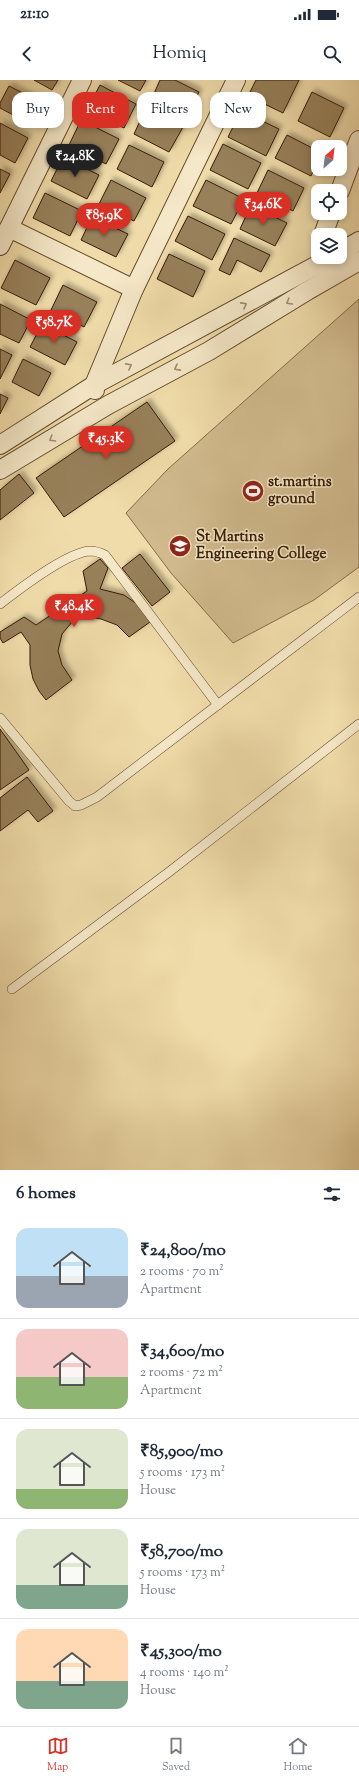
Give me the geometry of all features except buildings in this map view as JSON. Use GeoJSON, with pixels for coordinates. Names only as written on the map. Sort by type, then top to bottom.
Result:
{"type":"FeatureCollection","features":[{"type":"Feature","properties":{"kind":"street"},"geometry":{"type":"LineString","coordinates":[[0,246],[82,80]]}},
{"type":"Feature","properties":{"kind":"street"},"geometry":{"type":"LineString","coordinates":[[100,410],[94,385],[134,289],[236,80]]}},
{"type":"Feature","properties":{"kind":"street"},"geometry":{"type":"LineString","coordinates":[[343,184],[359,140]]}},
{"type":"Feature","properties":{"kind":"street"},"geometry":{"type":"LineString","coordinates":[[8,228],[134,289]]}},
{"type":"Feature","properties":{"kind":"street"},"geometry":{"type":"LineString","coordinates":[[347,248],[359,242]]}},
{"type":"Feature","properties":{"kind":"street"},"geometry":{"type":"LineString","coordinates":[[0,470],[100,410],[209,351],[307,291],[359,262]]}},
{"type":"Feature","properties":{"kind":"street"},"geometry":{"type":"LineString","coordinates":[[307,291],[312,264]]}},
{"type":"Feature","properties":{"kind":"street"},"geometry":{"type":"LineString","coordinates":[[0,445],[94,385],[320,264]]}},
{"type":"Feature","properties":{"kind":"lane"},"geometry":{"type":"LineString","coordinates":[[0,604],[22,587],[73,556],[89,551],[105,555],[218,705]]}},
{"type":"Feature","properties":{"kind":"lane"},"geometry":{"type":"LineString","coordinates":[[0,718],[75,806],[90,802],[359,597]]}},
{"type":"Feature","properties":{"kind":"lane"},"geometry":{"type":"LineString","coordinates":[[12,989],[169,872],[359,724]]}},
{"type":"Feature","properties":{"kind":"shaded area","name":"st.martins ground"},"geometry":{"type":"Polygon","coordinates":[[[359,299],[359,567],[314,600],[233,643],[171,573],[126,513],[168,469],[359,299]]]}},
{"type":"Feature","properties":{"kind":"place","name":"st.martins ground"},"geometry":{"type":"Point","coordinates":[253,491]}},
{"type":"Feature","properties":{"kind":"place","name":"St Martins Engineering College"},"geometry":{"type":"Point","coordinates":[180,546]}}]}
